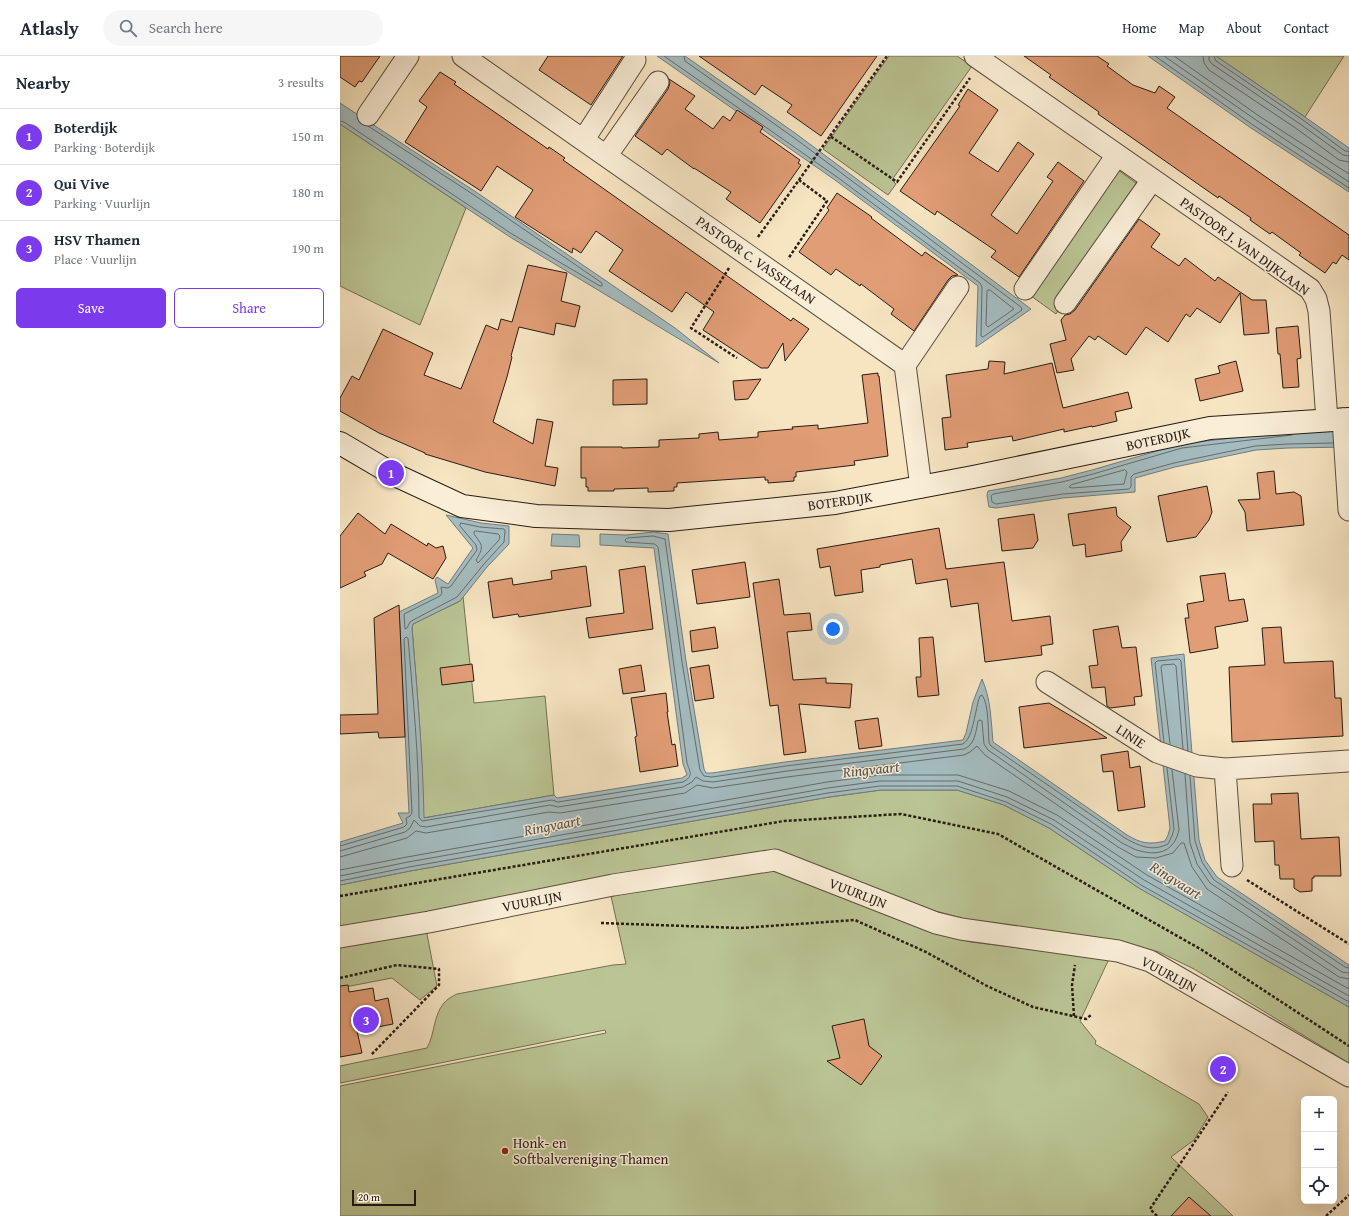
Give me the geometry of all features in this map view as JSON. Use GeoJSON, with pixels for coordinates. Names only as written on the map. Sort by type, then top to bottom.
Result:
{"type":"FeatureCollection","features":[{"type":"Feature","properties":{"kind":"street"},"geometry":{"type":"LineString","coordinates":[[368,115],[408,56]]}},
{"type":"Feature","properties":{"kind":"street","name":"PASTOOR C. VASSELAAN"},"geometry":{"type":"LineString","coordinates":[[464,56],[905,365]]}},
{"type":"Feature","properties":{"kind":"street","name":"PASTOOR J. VAN DIJKLAAN"},"geometry":{"type":"LineString","coordinates":[[979,58],[1310,289],[1316,299],[1319,311],[1341,421],[1346,454],[1349,510]]}},
{"type":"Feature","properties":{"kind":"street"},"geometry":{"type":"LineString","coordinates":[[584,140],[635,60]]}},
{"type":"Feature","properties":{"kind":"street"},"geometry":{"type":"LineString","coordinates":[[607,155],[658,82]]}},
{"type":"Feature","properties":{"kind":"street"},"geometry":{"type":"LineString","coordinates":[[1025,289],[1117,155]]}},
{"type":"Feature","properties":{"kind":"street"},"geometry":{"type":"LineString","coordinates":[[1065,303],[1152,180]]}},
{"type":"Feature","properties":{"kind":"street"},"geometry":{"type":"LineString","coordinates":[[921,487],[905,365],[958,287]]}},
{"type":"Feature","properties":{"kind":"street","name":"BOTERDIJK"},"geometry":{"type":"LineString","coordinates":[[340,443],[391,473],[462,506],[536,516],[668,520],[835,503],[1210,428],[1341,421]]}},
{"type":"Feature","properties":{"kind":"street","name":"LINIE"},"geometry":{"type":"LineString","coordinates":[[1047,682],[1157,752],[1196,766],[1225,769],[1349,761]]}},
{"type":"Feature","properties":{"kind":"street"},"geometry":{"type":"LineString","coordinates":[[1225,769],[1232,866]]}},
{"type":"Feature","properties":{"kind":"street","name":"VUURLIJN"},"geometry":{"type":"LineString","coordinates":[[340,937],[429,922],[613,885],[775,860],[936,923],[961,929],[1079,944],[1118,951],[1150,961],[1349,1076]]}},
{"type":"Feature","properties":{"kind":"path"},"geometry":{"type":"LineString","coordinates":[[799,180],[887,56]]}},
{"type":"Feature","properties":{"kind":"path"},"geometry":{"type":"LineString","coordinates":[[830,136],[897,182],[979,58]]}},
{"type":"Feature","properties":{"kind":"path"},"geometry":{"type":"LineString","coordinates":[[1232,866],[1240,876],[1349,944]]}},
{"type":"Feature","properties":{"kind":"path"},"geometry":{"type":"LineString","coordinates":[[601,923],[741,928],[855,920],[926,952],[987,986],[1033,1007],[1086,1019],[1091,1015]]}},
{"type":"Feature","properties":{"kind":"path"},"geometry":{"type":"LineString","coordinates":[[1074,1016],[1072,985],[1079,944]]}},
{"type":"Feature","properties":{"kind":"path"},"geometry":{"type":"LineString","coordinates":[[340,978],[397,966],[439,970],[439,985],[371,1055]]}},
{"type":"Feature","properties":{"kind":"path"},"geometry":{"type":"LineString","coordinates":[[1157,1216],[1150,1209],[1228,1092]]}},
{"type":"Feature","properties":{"kind":"path"},"geometry":{"type":"LineString","coordinates":[[1326,1216],[1349,1195]]}},
{"type":"Feature","properties":{"kind":"green space"},"geometry":{"type":"Polygon","coordinates":[[[889,56],[957,56],[972,66],[892,180],[896,184],[888,195],[823,149],[889,56]]]}},
{"type":"Feature","properties":{"kind":"green space"},"geometry":{"type":"Polygon","coordinates":[[[1216,56],[1344,56],[1305,117],[1216,56]]]}},
{"type":"Feature","properties":{"kind":"green space"},"geometry":{"type":"Polygon","coordinates":[[[340,124],[466,208],[420,325],[340,286],[340,124]]]}},
{"type":"Feature","properties":{"kind":"green space"},"geometry":{"type":"Polygon","coordinates":[[[1114,167],[1140,186],[1056,314],[1020,288],[1114,167]]]}},
{"type":"Feature","properties":{"kind":"green space"},"geometry":{"type":"Polygon","coordinates":[[[463,596],[474,703],[545,696],[554,795],[423,818],[421,747],[412,628],[413,624],[460,601],[463,596]]]}},
{"type":"Feature","properties":{"kind":"green space"},"geometry":{"type":"Polygon","coordinates":[[[881,790],[957,790],[1004,805],[1049,828],[1139,888],[1349,1007],[1349,1063],[1194,969],[1159,952],[1138,947],[965,919],[921,907],[797,860],[340,928],[340,885],[410,871],[829,797],[881,790]]]}},
{"type":"Feature","properties":{"kind":"green space"},"geometry":{"type":"Polygon","coordinates":[[[773,870],[934,933],[971,942],[1109,959],[1080,1021],[1096,1041],[1095,1044],[1199,1104],[1208,1117],[1194,1140],[1171,1157],[1233,1216],[340,1216],[340,1086],[606,1033],[605,1030],[340,1083],[340,1066],[427,1048],[430,1043],[440,1008],[447,1000],[457,994],[613,965],[626,964],[611,896],[734,874],[773,870]]]}},
{"type":"Feature","properties":{"kind":"green space"},"geometry":{"type":"Polygon","coordinates":[[[426,929],[437,986],[420,1000],[392,978],[340,988],[340,944],[426,929]]]}},
{"type":"Feature","properties":{"kind":"water"},"geometry":{"type":"Polygon","coordinates":[[[657,56],[685,56],[795,133],[1031,309],[976,347],[978,286],[835,180],[657,56]]]}},
{"type":"Feature","properties":{"kind":"water"},"geometry":{"type":"Polygon","coordinates":[[[1148,56],[1216,56],[1349,148],[1349,192],[1251,128],[1148,56]]]}},
{"type":"Feature","properties":{"kind":"water"},"geometry":{"type":"Polygon","coordinates":[[[340,103],[476,192],[675,328],[719,363],[510,237],[340,124],[340,103]]]}},
{"type":"Feature","properties":{"kind":"water"},"geometry":{"type":"Polygon","coordinates":[[[1349,429],[1349,447],[1256,450],[1175,467],[1135,478],[1135,492],[1063,498],[996,508],[989,507],[987,495],[988,491],[1061,478],[1181,444],[1300,430],[1349,429]]]}},
{"type":"Feature","properties":{"kind":"water","name":"Ringvaart"},"geometry":{"type":"Polygon","coordinates":[[[446,515],[481,523],[509,526],[509,544],[487,567],[460,601],[413,624],[412,628],[421,747],[424,818],[554,795],[557,798],[682,778],[687,775],[683,764],[654,548],[600,545],[600,534],[626,535],[653,532],[668,534],[686,661],[704,769],[706,773],[963,740],[973,702],[982,679],[989,702],[993,742],[1127,835],[1136,840],[1145,842],[1154,843],[1165,841],[1170,828],[1151,658],[1184,654],[1199,840],[1205,860],[1217,877],[1349,965],[1349,1007],[1139,888],[1049,828],[1004,805],[957,790],[881,790],[829,797],[410,871],[340,885],[340,842],[403,823],[398,813],[409,813],[399,612],[438,593],[435,580],[437,577],[448,584],[473,548],[446,515]]]}},
{"type":"Feature","properties":{"kind":"water"},"geometry":{"type":"Polygon","coordinates":[[[552,534],[579,535],[580,547],[551,546],[552,534]]]}},
{"type":"Feature","properties":{"kind":"building"},"geometry":{"type":"Polygon","coordinates":[[[340,56],[380,56],[362,82],[359,81],[355,87],[340,77],[340,56]]]}},
{"type":"Feature","properties":{"kind":"building"},"geometry":{"type":"Polygon","coordinates":[[[548,56],[623,56],[591,105],[539,70],[548,56]]]}},
{"type":"Feature","properties":{"kind":"building"},"geometry":{"type":"Polygon","coordinates":[[[699,56],[877,56],[821,136],[787,112],[792,105],[762,85],[755,95],[699,56]]]}},
{"type":"Feature","properties":{"kind":"building"},"geometry":{"type":"Polygon","coordinates":[[[1024,56],[1097,56],[1109,64],[1107,66],[1133,85],[1155,93],[1159,86],[1175,97],[1167,108],[1349,235],[1349,260],[1342,255],[1336,264],[1333,262],[1325,273],[1299,255],[1301,253],[1272,232],[1270,234],[1250,220],[1251,218],[1219,196],[1218,198],[1098,114],[1099,112],[1049,77],[1051,75],[1024,56]]]}},
{"type":"Feature","properties":{"kind":"building"},"geometry":{"type":"Polygon","coordinates":[[[440,72],[456,82],[454,84],[548,149],[549,147],[565,158],[563,160],[791,321],[793,318],[809,329],[785,361],[783,343],[768,368],[761,368],[703,330],[714,312],[686,292],[672,312],[609,271],[623,250],[596,231],[581,253],[573,248],[572,253],[515,217],[533,190],[497,166],[481,191],[405,142],[427,107],[419,101],[440,72]]]}},
{"type":"Feature","properties":{"kind":"building"},"geometry":{"type":"Polygon","coordinates":[[[669,79],[695,96],[685,109],[713,129],[723,116],[730,121],[737,110],[763,127],[760,132],[800,160],[798,163],[801,165],[760,223],[726,199],[731,192],[694,169],[667,149],[662,155],[635,136],[668,89],[670,83],[669,79]]]}},
{"type":"Feature","properties":{"kind":"building"},"geometry":{"type":"Polygon","coordinates":[[[968,89],[998,110],[969,153],[998,172],[1018,142],[1034,154],[991,215],[1017,234],[1053,181],[1047,177],[1058,162],[1084,181],[1019,277],[991,257],[996,251],[937,211],[935,215],[900,191],[960,106],[958,105],[968,89]]]}},
{"type":"Feature","properties":{"kind":"building"},"geometry":{"type":"Polygon","coordinates":[[[837,193],[872,217],[871,218],[922,256],[925,252],[958,275],[952,276],[948,280],[914,331],[891,314],[894,309],[861,284],[860,286],[836,269],[831,275],[799,252],[829,210],[827,208],[837,193]]]}},
{"type":"Feature","properties":{"kind":"building"},"geometry":{"type":"Polygon","coordinates":[[[1139,219],[1160,234],[1151,247],[1179,266],[1185,258],[1215,281],[1218,277],[1252,300],[1266,300],[1269,333],[1244,335],[1240,293],[1220,323],[1197,308],[1190,317],[1186,314],[1168,342],[1146,327],[1126,355],[1098,336],[1095,340],[1089,336],[1071,359],[1074,370],[1057,373],[1050,344],[1066,340],[1061,320],[1065,315],[1070,314],[1075,310],[1139,219]]]}},
{"type":"Feature","properties":{"kind":"building"},"geometry":{"type":"Polygon","coordinates":[[[528,265],[567,273],[561,301],[580,306],[575,327],[556,323],[554,335],[519,327],[507,377],[493,422],[533,444],[537,419],[553,422],[545,466],[558,468],[555,486],[485,472],[425,454],[379,433],[340,411],[340,398],[352,376],[359,380],[383,329],[433,353],[424,375],[461,389],[486,325],[498,330],[501,319],[512,322],[528,265]]]}},
{"type":"Feature","properties":{"kind":"building"},"geometry":{"type":"Polygon","coordinates":[[[1298,326],[1301,358],[1297,359],[1299,387],[1283,388],[1276,328],[1298,326]]]}},
{"type":"Feature","properties":{"kind":"building"},"geometry":{"type":"Polygon","coordinates":[[[989,361],[1005,362],[1004,374],[1052,363],[1063,408],[1128,392],[1132,408],[1115,412],[1117,421],[1092,427],[1064,432],[1064,429],[1013,441],[1012,436],[967,443],[968,447],[945,450],[942,418],[951,417],[946,375],[988,369],[989,361]]]}},
{"type":"Feature","properties":{"kind":"building"},"geometry":{"type":"Polygon","coordinates":[[[1236,361],[1243,391],[1200,401],[1195,379],[1220,373],[1218,366],[1236,361]]]}},
{"type":"Feature","properties":{"kind":"building"},"geometry":{"type":"Polygon","coordinates":[[[878,373],[888,456],[854,461],[855,465],[796,472],[794,481],[768,483],[768,480],[765,480],[765,477],[677,483],[677,487],[674,487],[674,491],[648,492],[648,488],[614,489],[614,491],[588,491],[588,487],[586,487],[586,478],[581,478],[581,447],[659,447],[659,440],[699,438],[699,434],[718,432],[719,440],[758,437],[758,432],[793,429],[792,427],[818,425],[818,429],[868,423],[862,375],[878,373]]]}},
{"type":"Feature","properties":{"kind":"building"},"geometry":{"type":"Polygon","coordinates":[[[647,379],[647,404],[613,405],[613,380],[647,379]]]}},
{"type":"Feature","properties":{"kind":"building"},"geometry":{"type":"Polygon","coordinates":[[[761,379],[748,399],[735,400],[733,381],[761,379]]]}},
{"type":"Feature","properties":{"kind":"building"},"geometry":{"type":"Polygon","coordinates":[[[1274,471],[1276,494],[1294,492],[1301,496],[1304,525],[1247,531],[1245,512],[1238,500],[1260,499],[1257,473],[1274,471]]]}},
{"type":"Feature","properties":{"kind":"building"},"geometry":{"type":"Polygon","coordinates":[[[1207,486],[1212,512],[1209,520],[1196,537],[1167,542],[1158,496],[1207,486]]]}},
{"type":"Feature","properties":{"kind":"building"},"geometry":{"type":"Polygon","coordinates":[[[1116,507],[1117,516],[1131,527],[1121,542],[1122,551],[1086,557],[1085,544],[1073,546],[1068,514],[1116,507]]]}},
{"type":"Feature","properties":{"kind":"building"},"geometry":{"type":"Polygon","coordinates":[[[358,513],[385,534],[391,524],[427,546],[428,543],[436,548],[443,546],[446,558],[433,579],[388,553],[382,564],[364,572],[366,576],[340,588],[340,536],[358,513]]]}},
{"type":"Feature","properties":{"kind":"building"},"geometry":{"type":"Polygon","coordinates":[[[1034,514],[1038,540],[1033,548],[1002,551],[998,519],[1034,514]]]}},
{"type":"Feature","properties":{"kind":"building"},"geometry":{"type":"Polygon","coordinates":[[[939,528],[946,569],[1004,562],[1012,621],[1050,616],[1053,644],[1041,646],[1042,655],[985,662],[978,603],[951,607],[947,579],[916,584],[912,559],[861,570],[863,592],[835,596],[830,566],[820,568],[817,549],[939,528]]]}},
{"type":"Feature","properties":{"kind":"building"},"geometry":{"type":"Polygon","coordinates":[[[745,562],[750,597],[697,604],[692,570],[745,562]]]}},
{"type":"Feature","properties":{"kind":"building"},"geometry":{"type":"Polygon","coordinates":[[[586,566],[591,606],[519,617],[518,614],[493,618],[488,582],[512,578],[513,585],[552,579],[551,571],[586,566]]]}},
{"type":"Feature","properties":{"kind":"building"},"geometry":{"type":"Polygon","coordinates":[[[645,566],[653,629],[589,638],[586,618],[624,613],[619,570],[645,566]]]}},
{"type":"Feature","properties":{"kind":"building"},"geometry":{"type":"Polygon","coordinates":[[[1225,573],[1229,601],[1244,599],[1248,621],[1215,627],[1218,648],[1190,653],[1185,618],[1189,618],[1187,604],[1204,601],[1200,576],[1225,573]]]}},
{"type":"Feature","properties":{"kind":"building"},"geometry":{"type":"Polygon","coordinates":[[[779,579],[784,615],[810,613],[812,630],[787,632],[793,680],[826,678],[826,683],[852,684],[850,708],[799,704],[806,752],[784,755],[778,705],[770,706],[753,583],[779,579]]]}},
{"type":"Feature","properties":{"kind":"building"},"geometry":{"type":"Polygon","coordinates":[[[399,605],[405,737],[379,738],[378,732],[340,734],[340,715],[378,714],[374,618],[399,605]]]}},
{"type":"Feature","properties":{"kind":"building"},"geometry":{"type":"Polygon","coordinates":[[[1118,626],[1122,648],[1136,647],[1142,696],[1134,697],[1135,705],[1110,708],[1107,706],[1105,687],[1092,688],[1089,666],[1098,665],[1093,630],[1118,626]]]}},
{"type":"Feature","properties":{"kind":"building"},"geometry":{"type":"Polygon","coordinates":[[[715,627],[718,648],[692,652],[690,631],[715,627]]]}},
{"type":"Feature","properties":{"kind":"building"},"geometry":{"type":"Polygon","coordinates":[[[1281,627],[1284,663],[1333,661],[1335,698],[1341,698],[1343,736],[1232,742],[1229,667],[1265,665],[1262,628],[1281,627]]]}},
{"type":"Feature","properties":{"kind":"building"},"geometry":{"type":"Polygon","coordinates":[[[933,637],[939,695],[918,697],[916,677],[921,677],[919,638],[933,637]]]}},
{"type":"Feature","properties":{"kind":"building"},"geometry":{"type":"Polygon","coordinates":[[[472,664],[474,681],[442,685],[440,668],[472,664]]]}},
{"type":"Feature","properties":{"kind":"building"},"geometry":{"type":"Polygon","coordinates":[[[641,665],[645,691],[623,694],[619,669],[641,665]]]}},
{"type":"Feature","properties":{"kind":"building"},"geometry":{"type":"Polygon","coordinates":[[[709,665],[714,698],[695,701],[690,668],[709,665]]]}},
{"type":"Feature","properties":{"kind":"building"},"geometry":{"type":"Polygon","coordinates":[[[666,693],[672,745],[675,744],[678,766],[640,772],[635,737],[637,736],[631,698],[666,693]]]}},
{"type":"Feature","properties":{"kind":"building"},"geometry":{"type":"Polygon","coordinates":[[[1049,703],[1107,738],[1024,748],[1019,707],[1049,703]]]}},
{"type":"Feature","properties":{"kind":"building"},"geometry":{"type":"Polygon","coordinates":[[[878,718],[882,746],[859,749],[855,721],[878,718]]]}},
{"type":"Feature","properties":{"kind":"building"},"geometry":{"type":"Polygon","coordinates":[[[1128,751],[1130,768],[1140,766],[1145,807],[1118,811],[1113,771],[1103,772],[1101,755],[1128,751]]]}},
{"type":"Feature","properties":{"kind":"building"},"geometry":{"type":"Polygon","coordinates":[[[1298,793],[1301,839],[1339,837],[1341,876],[1314,876],[1314,878],[1312,878],[1312,891],[1300,892],[1294,888],[1294,879],[1280,879],[1279,865],[1275,865],[1274,841],[1255,842],[1253,804],[1272,804],[1271,794],[1298,793]]]}},
{"type":"Feature","properties":{"kind":"building"},"geometry":{"type":"Polygon","coordinates":[[[348,985],[349,992],[373,988],[375,1001],[388,998],[393,1024],[357,1031],[362,1053],[340,1057],[340,986],[348,985]]]}},
{"type":"Feature","properties":{"kind":"building"},"geometry":{"type":"Polygon","coordinates":[[[864,1019],[869,1046],[882,1056],[861,1085],[827,1061],[840,1058],[832,1026],[864,1019]]]}},
{"type":"Feature","properties":{"kind":"building"},"geometry":{"type":"Polygon","coordinates":[[[1189,1197],[1211,1216],[1171,1216],[1189,1197]]]}},
{"type":"Feature","properties":{"kind":"place","name":"Boterdijk"},"geometry":{"type":"Point","coordinates":[391,473]}},
{"type":"Feature","properties":{"kind":"place","name":"HSV Thamen"},"geometry":{"type":"Point","coordinates":[366,1020]}},
{"type":"Feature","properties":{"kind":"place","name":"Qui Vive"},"geometry":{"type":"Point","coordinates":[1223,1069]}},
{"type":"Feature","properties":{"kind":"place","name":"Honk- en Softbalvereniging Thamen"},"geometry":{"type":"Point","coordinates":[505,1151]}}]}
